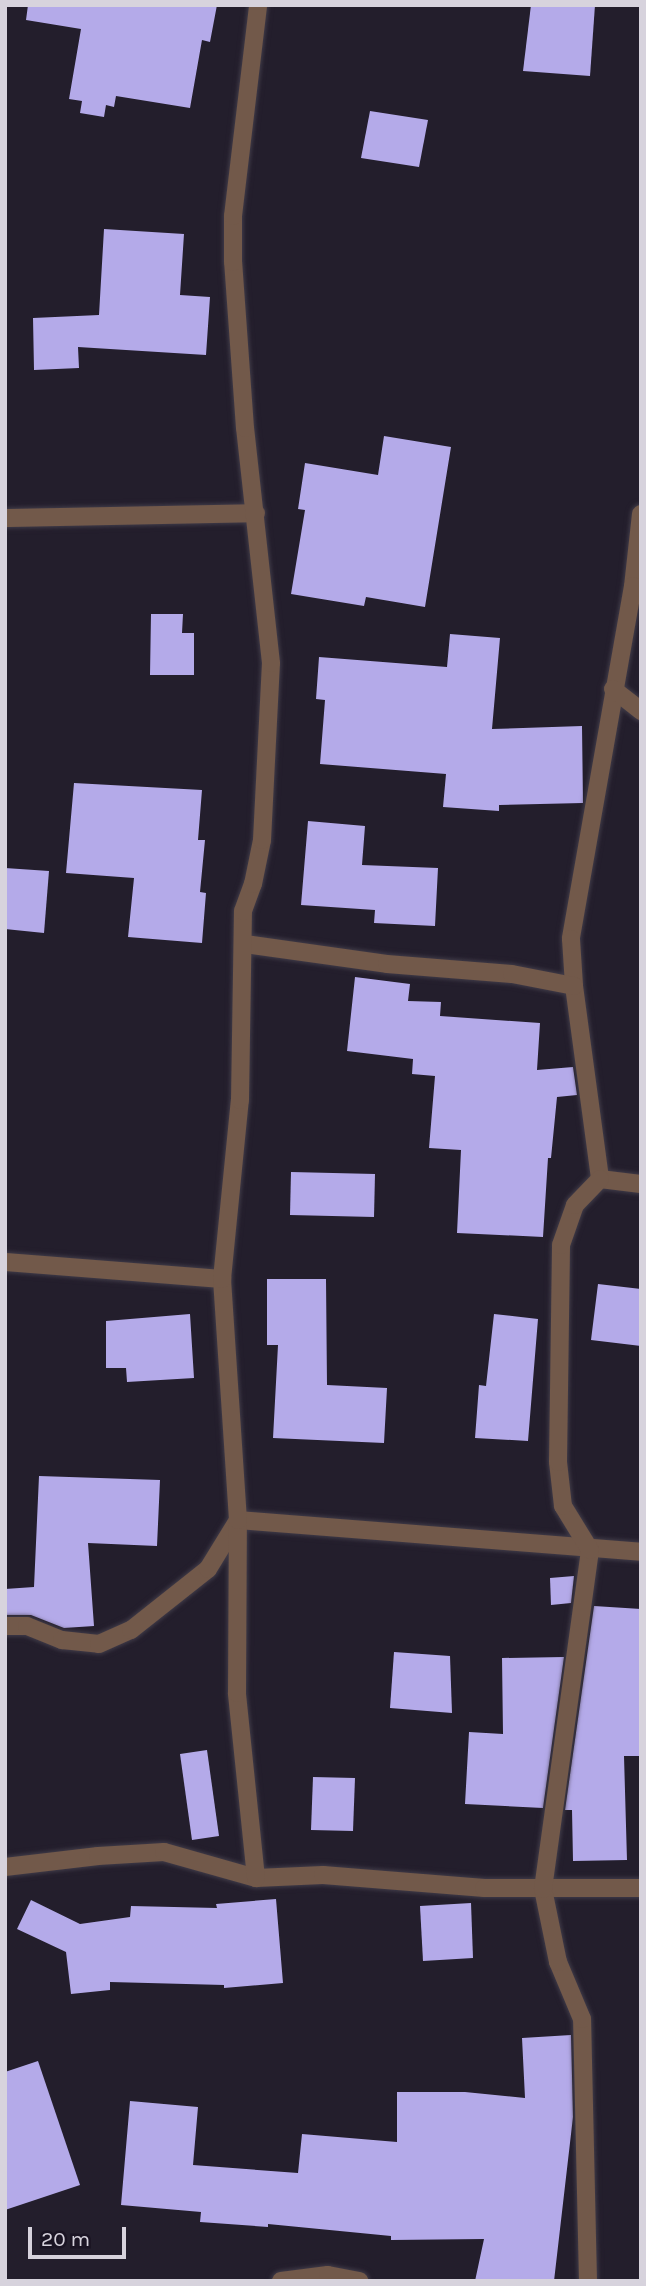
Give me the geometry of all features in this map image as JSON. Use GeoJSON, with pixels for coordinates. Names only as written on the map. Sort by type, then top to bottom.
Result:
{"type":"FeatureCollection","features":[{"type":"Feature","properties":{"kind":"street"},"geometry":{"type":"LineString","coordinates":[[257,1878],[237,1693],[238,1520],[222,1279],[240,1100],[245,944],[243,911],[253,884],[262,841],[271,663],[235,308],[233,216],[258,5]]}},
{"type":"Feature","properties":{"kind":"street"},"geometry":{"type":"LineString","coordinates":[[5,518],[256,513]]}},
{"type":"Feature","properties":{"kind":"street"},"geometry":{"type":"LineString","coordinates":[[600,1179],[574,986],[571,939],[632,586],[641,514]]}},
{"type":"Feature","properties":{"kind":"street"},"geometry":{"type":"LineString","coordinates":[[613,689],[641,711]]}},
{"type":"Feature","properties":{"kind":"street"},"geometry":{"type":"LineString","coordinates":[[245,944],[387,964],[512,974],[574,986]]}},
{"type":"Feature","properties":{"kind":"street"},"geometry":{"type":"LineString","coordinates":[[600,1179],[641,1184]]}},
{"type":"Feature","properties":{"kind":"street"},"geometry":{"type":"LineString","coordinates":[[588,2281],[582,2019],[558,1962],[543,1889],[590,1550],[563,1506],[558,1462],[561,1245],[575,1205],[600,1179]]}},
{"type":"Feature","properties":{"kind":"street"},"geometry":{"type":"LineString","coordinates":[[5,1262],[222,1279]]}},
{"type":"Feature","properties":{"kind":"street"},"geometry":{"type":"LineString","coordinates":[[238,1520],[641,1552]]}},
{"type":"Feature","properties":{"kind":"street"},"geometry":{"type":"LineString","coordinates":[[5,1626],[27,1626],[62,1640],[99,1644],[131,1630],[208,1569],[238,1520]]}},
{"type":"Feature","properties":{"kind":"street"},"geometry":{"type":"LineString","coordinates":[[5,1867],[98,1856],[163,1852],[257,1878],[323,1875],[484,1888],[641,1888]]}},
{"type":"Feature","properties":{"kind":"street"},"geometry":{"type":"LineString","coordinates":[[281,2281],[328,2275],[359,2281]]}},
{"type":"Feature","properties":{"kind":"building"},"geometry":{"type":"Polygon","coordinates":[[[28,5],[217,5],[210,42],[202,40],[190,108],[116,96],[114,107],[106,105],[104,117],[80,113],[82,101],[69,99],[81,29],[26,20],[28,5]]]}},
{"type":"Feature","properties":{"kind":"building"},"geometry":{"type":"Polygon","coordinates":[[[531,5],[595,5],[590,76],[523,71],[531,5]]]}},
{"type":"Feature","properties":{"kind":"building"},"geometry":{"type":"Polygon","coordinates":[[[370,111],[428,120],[419,167],[361,158],[370,111]]]}},
{"type":"Feature","properties":{"kind":"building"},"geometry":{"type":"Polygon","coordinates":[[[104,229],[184,234],[180,295],[210,297],[206,355],[78,347],[79,368],[34,370],[33,318],[99,315],[104,229]]]}},
{"type":"Feature","properties":{"kind":"building"},"geometry":{"type":"Polygon","coordinates":[[[384,436],[451,447],[425,607],[366,597],[364,606],[291,594],[305,510],[298,509],[305,463],[378,475],[384,436]]]}},
{"type":"Feature","properties":{"kind":"building"},"geometry":{"type":"Polygon","coordinates":[[[151,614],[183,614],[182,633],[194,633],[194,675],[150,675],[151,614]]]}},
{"type":"Feature","properties":{"kind":"building"},"geometry":{"type":"Polygon","coordinates":[[[450,634],[500,638],[492,729],[582,726],[583,803],[499,805],[499,811],[443,807],[446,774],[320,764],[325,700],[316,699],[319,657],[447,667],[450,634]]]}},
{"type":"Feature","properties":{"kind":"building"},"geometry":{"type":"Polygon","coordinates":[[[74,783],[202,790],[198,840],[205,840],[200,892],[206,893],[202,943],[128,937],[134,878],[66,873],[74,783]]]}},
{"type":"Feature","properties":{"kind":"building"},"geometry":{"type":"Polygon","coordinates":[[[308,821],[365,826],[362,865],[438,868],[435,926],[374,923],[375,910],[301,905],[308,821]]]}},
{"type":"Feature","properties":{"kind":"building"},"geometry":{"type":"Polygon","coordinates":[[[5,868],[49,871],[44,933],[5,929],[5,868]]]}},
{"type":"Feature","properties":{"kind":"building"},"geometry":{"type":"Polygon","coordinates":[[[355,977],[410,984],[408,1001],[441,1002],[440,1016],[540,1023],[537,1070],[573,1067],[577,1095],[557,1097],[551,1158],[548,1158],[543,1237],[457,1233],[461,1150],[429,1148],[435,1076],[412,1074],[413,1059],[347,1051],[355,977]]]}},
{"type":"Feature","properties":{"kind":"building"},"geometry":{"type":"Polygon","coordinates":[[[291,1172],[375,1174],[374,1217],[290,1215],[291,1172]]]}},
{"type":"Feature","properties":{"kind":"building"},"geometry":{"type":"Polygon","coordinates":[[[267,1279],[326,1279],[327,1385],[387,1388],[384,1443],[273,1438],[278,1345],[267,1345],[267,1279]]]}},
{"type":"Feature","properties":{"kind":"building"},"geometry":{"type":"Polygon","coordinates":[[[598,1284],[641,1289],[641,1346],[591,1340],[598,1284]]]}},
{"type":"Feature","properties":{"kind":"building"},"geometry":{"type":"Polygon","coordinates":[[[190,1314],[194,1378],[127,1382],[126,1368],[106,1368],[106,1321],[190,1314]]]}},
{"type":"Feature","properties":{"kind":"building"},"geometry":{"type":"Polygon","coordinates":[[[494,1314],[538,1319],[528,1441],[475,1438],[479,1385],[486,1386],[494,1314]]]}},
{"type":"Feature","properties":{"kind":"building"},"geometry":{"type":"Polygon","coordinates":[[[39,1476],[160,1480],[157,1546],[88,1543],[94,1626],[64,1628],[31,1615],[5,1615],[5,1589],[34,1587],[39,1476]]]}},
{"type":"Feature","properties":{"kind":"building"},"geometry":{"type":"Polygon","coordinates":[[[574,1576],[571,1603],[551,1605],[550,1578],[574,1576]]]}},
{"type":"Feature","properties":{"kind":"building"},"geometry":{"type":"Polygon","coordinates":[[[594,1606],[641,1609],[640,1756],[624,1756],[627,1860],[573,1861],[572,1810],[565,1810],[594,1606]]]}},
{"type":"Feature","properties":{"kind":"building"},"geometry":{"type":"Polygon","coordinates":[[[394,1652],[450,1656],[452,1713],[390,1708],[394,1652]]]}},
{"type":"Feature","properties":{"kind":"building"},"geometry":{"type":"Polygon","coordinates":[[[564,1657],[543,1808],[465,1804],[469,1732],[503,1734],[502,1658],[564,1657]]]}},
{"type":"Feature","properties":{"kind":"building"},"geometry":{"type":"Polygon","coordinates":[[[207,1750],[219,1836],[192,1840],[180,1754],[207,1750]]]}},
{"type":"Feature","properties":{"kind":"building"},"geometry":{"type":"Polygon","coordinates":[[[313,1777],[355,1778],[353,1831],[311,1830],[313,1777]]]}},
{"type":"Feature","properties":{"kind":"building"},"geometry":{"type":"Polygon","coordinates":[[[276,1899],[283,1983],[224,1988],[224,1985],[110,1982],[110,1990],[71,1994],[66,1952],[17,1929],[31,1900],[80,1924],[130,1917],[131,1906],[217,1908],[216,1904],[276,1899]]]}},
{"type":"Feature","properties":{"kind":"building"},"geometry":{"type":"Polygon","coordinates":[[[471,1903],[473,1958],[423,1961],[420,1906],[471,1903]]]}},
{"type":"Feature","properties":{"kind":"building"},"geometry":{"type":"Polygon","coordinates":[[[571,2035],[573,2117],[554,2281],[475,2281],[484,2239],[391,2240],[391,2236],[268,2224],[268,2227],[200,2222],[201,2212],[121,2205],[130,2101],[198,2107],[193,2165],[298,2173],[302,2134],[397,2142],[397,2092],[465,2092],[525,2098],[522,2038],[571,2035]]]}},
{"type":"Feature","properties":{"kind":"building"},"geometry":{"type":"Polygon","coordinates":[[[38,2061],[80,2185],[5,2210],[5,2072],[38,2061]]]}}]}
